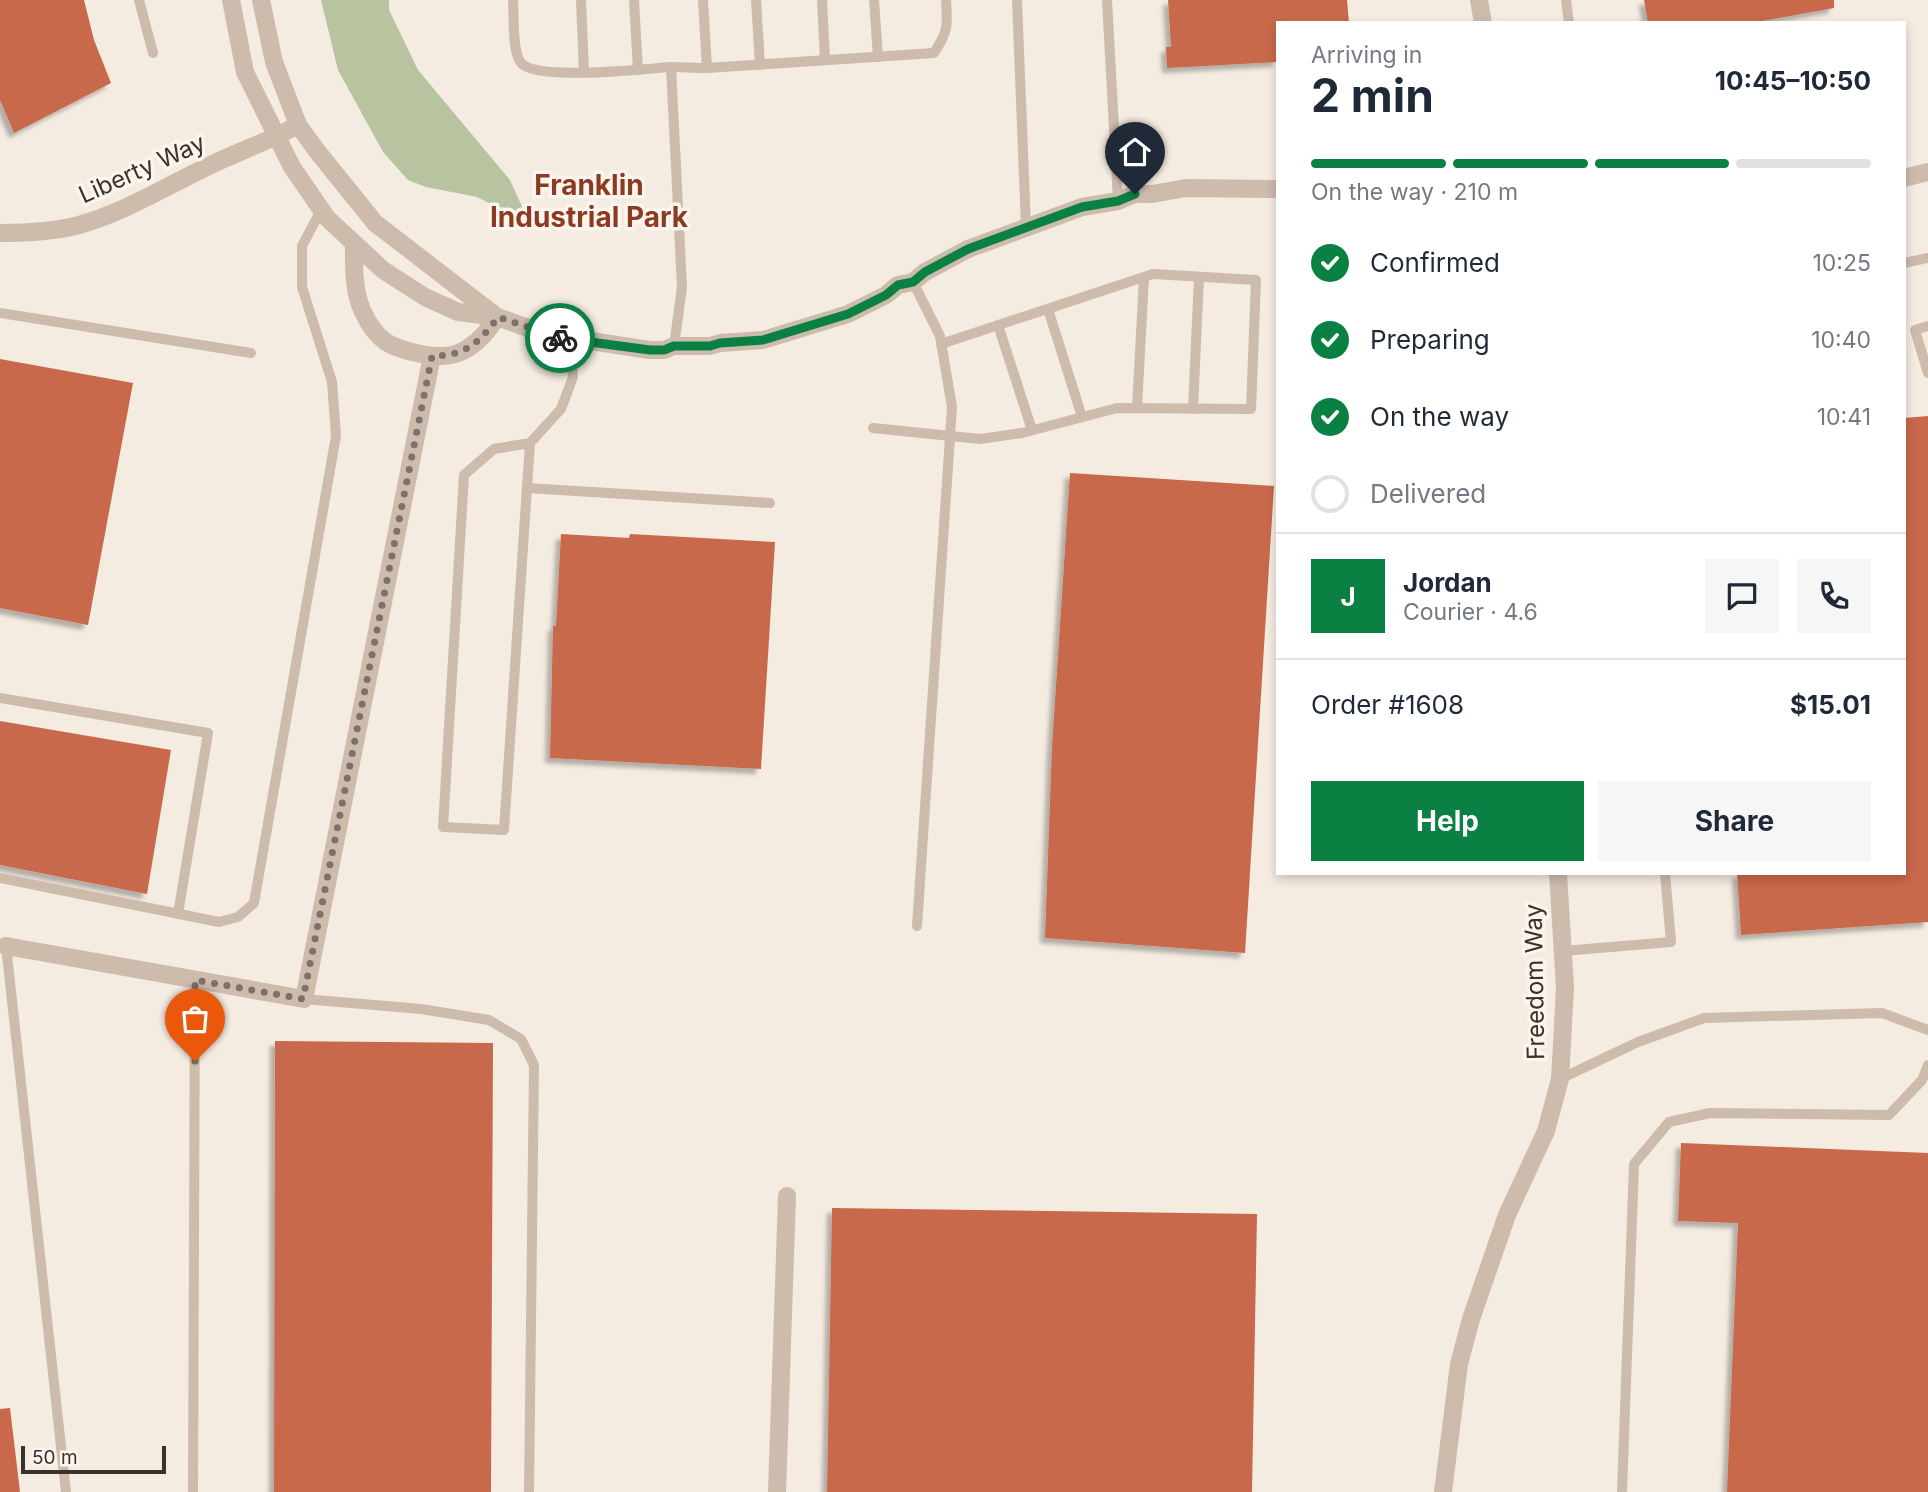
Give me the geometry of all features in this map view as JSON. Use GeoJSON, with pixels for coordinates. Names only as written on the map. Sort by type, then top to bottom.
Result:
{"type":"FeatureCollection","features":[{"type":"Feature","properties":{"kind":"street"},"geometry":{"type":"LineString","coordinates":[[231,0],[245,72],[292,167],[327,218],[383,270],[425,297],[458,312],[498,317],[553,337],[650,350],[763,340],[848,314],[886,295],[898,285],[913,282],[925,272],[968,249],[1082,207],[1118,201],[1135,194],[1186,188],[1276,189]]}},
{"type":"Feature","properties":{"kind":"street"},"geometry":{"type":"LineString","coordinates":[[261,0],[274,62],[298,125],[374,223],[498,317]]}},
{"type":"Feature","properties":{"kind":"street"},"geometry":{"type":"LineString","coordinates":[[1479,0],[1483,21]]}},
{"type":"Feature","properties":{"kind":"street","name":"Liberty Way"},"geometry":{"type":"LineString","coordinates":[[0,233],[39,232],[100,218],[122,210],[298,125]]}},
{"type":"Feature","properties":{"kind":"street"},"geometry":{"type":"LineString","coordinates":[[1906,178],[1928,173]]}},
{"type":"Feature","properties":{"kind":"street"},"geometry":{"type":"LineString","coordinates":[[354,243],[357,298],[369,324],[381,338],[398,350],[449,356],[466,350],[483,337],[498,317]]}},
{"type":"Feature","properties":{"kind":"street"},"geometry":{"type":"LineString","coordinates":[[3,946],[303,999],[432,356]]}},
{"type":"Feature","properties":{"kind":"street","name":"Freedom Way"},"geometry":{"type":"LineString","coordinates":[[1443,1492],[1459,1364],[1471,1319],[1507,1215],[1546,1131],[1560,1079],[1565,1017],[1558,875]]}},
{"type":"Feature","properties":{"kind":"street"},"geometry":{"type":"LineString","coordinates":[[777,1492],[787,1196]]}},
{"type":"Feature","properties":{"kind":"lane"},"geometry":{"type":"LineString","coordinates":[[139,0],[153,53]]}},
{"type":"Feature","properties":{"kind":"lane"},"geometry":{"type":"LineString","coordinates":[[513,0],[516,46],[520,62],[527,68],[550,72],[707,68],[934,53],[945,37],[946,0]]}},
{"type":"Feature","properties":{"kind":"lane"},"geometry":{"type":"LineString","coordinates":[[581,0],[584,72]]}},
{"type":"Feature","properties":{"kind":"lane"},"geometry":{"type":"LineString","coordinates":[[634,0],[638,70]]}},
{"type":"Feature","properties":{"kind":"lane"},"geometry":{"type":"LineString","coordinates":[[702,0],[707,68]]}},
{"type":"Feature","properties":{"kind":"lane"},"geometry":{"type":"LineString","coordinates":[[756,0],[760,65]]}},
{"type":"Feature","properties":{"kind":"lane"},"geometry":{"type":"LineString","coordinates":[[822,0],[825,60]]}},
{"type":"Feature","properties":{"kind":"lane"},"geometry":{"type":"LineString","coordinates":[[874,0],[878,57]]}},
{"type":"Feature","properties":{"kind":"lane"},"geometry":{"type":"LineString","coordinates":[[1017,0],[1026,227]]}},
{"type":"Feature","properties":{"kind":"lane"},"geometry":{"type":"LineString","coordinates":[[1107,0],[1118,201]]}},
{"type":"Feature","properties":{"kind":"lane"},"geometry":{"type":"LineString","coordinates":[[1566,0],[1569,21]]}},
{"type":"Feature","properties":{"kind":"lane"},"geometry":{"type":"LineString","coordinates":[[671,67],[682,287],[674,346]]}},
{"type":"Feature","properties":{"kind":"lane"},"geometry":{"type":"LineString","coordinates":[[0,877],[219,922],[238,917],[254,903],[336,436],[332,382],[302,287],[302,246],[321,210]]}},
{"type":"Feature","properties":{"kind":"lane"},"geometry":{"type":"LineString","coordinates":[[1906,263],[1928,258]]}},
{"type":"Feature","properties":{"kind":"lane"},"geometry":{"type":"LineString","coordinates":[[873,428],[980,439],[1032,430],[1117,408],[1251,409],[1256,280],[1153,274],[942,344]]}},
{"type":"Feature","properties":{"kind":"lane"},"geometry":{"type":"LineString","coordinates":[[1137,408],[1144,277]]}},
{"type":"Feature","properties":{"kind":"lane"},"geometry":{"type":"LineString","coordinates":[[1193,409],[1199,277]]}},
{"type":"Feature","properties":{"kind":"lane"},"geometry":{"type":"LineString","coordinates":[[913,282],[940,336],[952,407],[917,926]]}},
{"type":"Feature","properties":{"kind":"lane"},"geometry":{"type":"LineString","coordinates":[[1048,309],[1082,417]]}},
{"type":"Feature","properties":{"kind":"lane"},"geometry":{"type":"LineString","coordinates":[[0,313],[251,353]]}},
{"type":"Feature","properties":{"kind":"lane"},"geometry":{"type":"LineString","coordinates":[[998,325],[1032,430]]}},
{"type":"Feature","properties":{"kind":"lane"},"geometry":{"type":"LineString","coordinates":[[1928,326],[1915,330],[1928,373]]}},
{"type":"Feature","properties":{"kind":"lane"},"geometry":{"type":"LineString","coordinates":[[530,443],[503,830],[443,827],[464,475],[494,449],[530,443],[561,409],[573,377],[570,340]]}},
{"type":"Feature","properties":{"kind":"lane"},"geometry":{"type":"LineString","coordinates":[[527,488],[770,503]]}},
{"type":"Feature","properties":{"kind":"lane"},"geometry":{"type":"LineString","coordinates":[[0,698],[208,733],[178,914]]}},
{"type":"Feature","properties":{"kind":"lane"},"geometry":{"type":"LineString","coordinates":[[1563,951],[1671,942],[1665,875]]}},
{"type":"Feature","properties":{"kind":"lane"},"geometry":{"type":"LineString","coordinates":[[3,946],[66,1492]]}},
{"type":"Feature","properties":{"kind":"lane"},"geometry":{"type":"LineString","coordinates":[[194,1492],[195,980]]}},
{"type":"Feature","properties":{"kind":"lane"},"geometry":{"type":"LineString","coordinates":[[303,999],[421,1009],[489,1020],[521,1039],[534,1065],[529,1492]]}},
{"type":"Feature","properties":{"kind":"lane"},"geometry":{"type":"LineString","coordinates":[[1560,1079],[1638,1042],[1704,1018],[1881,1013],[1928,1030]]}},
{"type":"Feature","properties":{"kind":"lane"},"geometry":{"type":"LineString","coordinates":[[1622,1492],[1634,1164],[1669,1122],[1710,1113],[1889,1115],[1922,1080],[1928,1066]]}},
{"type":"Feature","properties":{"kind":"green space"},"geometry":{"type":"Polygon","coordinates":[[[321,0],[389,0],[389,10],[418,70],[510,180],[524,211],[507,212],[477,197],[426,187],[408,180],[383,152],[338,70],[321,0]]]}},
{"type":"Feature","properties":{"kind":"building"},"geometry":{"type":"Polygon","coordinates":[[[0,0],[84,0],[94,40],[111,83],[14,133],[0,100],[0,0]]]}},
{"type":"Feature","properties":{"kind":"building"},"geometry":{"type":"Polygon","coordinates":[[[1168,0],[1347,0],[1349,21],[1276,21],[1276,62],[1167,68],[1166,47],[1171,47],[1168,0]]]}},
{"type":"Feature","properties":{"kind":"building"},"geometry":{"type":"Polygon","coordinates":[[[1644,0],[1834,0],[1834,8],[1762,21],[1648,21],[1644,0]]]}},
{"type":"Feature","properties":{"kind":"building"},"geometry":{"type":"Polygon","coordinates":[[[0,359],[133,383],[88,625],[0,608],[0,359]]]}},
{"type":"Feature","properties":{"kind":"building"},"geometry":{"type":"Polygon","coordinates":[[[1928,416],[1928,922],[1741,935],[1737,875],[1906,875],[1906,418],[1928,416]]]}},
{"type":"Feature","properties":{"kind":"building"},"geometry":{"type":"Polygon","coordinates":[[[1070,473],[1274,486],[1245,953],[1045,938],[1052,747],[1070,473]]]}},
{"type":"Feature","properties":{"kind":"building"},"geometry":{"type":"Polygon","coordinates":[[[561,534],[629,538],[630,534],[775,542],[761,769],[550,758],[553,626],[556,626],[561,534]]]}},
{"type":"Feature","properties":{"kind":"building"},"geometry":{"type":"Polygon","coordinates":[[[0,721],[171,750],[147,894],[0,865],[0,721]]]}},
{"type":"Feature","properties":{"kind":"building"},"geometry":{"type":"Polygon","coordinates":[[[275,1041],[493,1043],[491,1492],[274,1492],[275,1041]]]}},
{"type":"Feature","properties":{"kind":"building"},"geometry":{"type":"Polygon","coordinates":[[[1681,1143],[1928,1153],[1928,1492],[1727,1492],[1738,1223],[1678,1221],[1681,1143]]]}},
{"type":"Feature","properties":{"kind":"building"},"geometry":{"type":"Polygon","coordinates":[[[832,1208],[1257,1214],[1252,1492],[827,1492],[832,1208]]]}},
{"type":"Feature","properties":{"kind":"building"},"geometry":{"type":"Polygon","coordinates":[[[10,1408],[20,1492],[0,1492],[0,1409],[10,1408]]]}},
{"type":"Feature","properties":{"kind":"way so far"},"geometry":{"type":"LineString","coordinates":[[195,1061],[195,980],[303,999],[432,356],[449,356],[466,350],[483,337],[498,317],[560,338]]}},
{"type":"Feature","properties":{"kind":"district","name":"Franklin Industrial Park"},"geometry":{"type":"Point","coordinates":[589,201]}},
{"type":"Feature","properties":{"kind":"route"},"geometry":{"type":"LineString","coordinates":[[560,338],[650,350],[763,340],[848,314],[886,295],[898,285],[913,282],[925,272],[968,249],[1082,207],[1118,201],[1135,194]]}}]}
